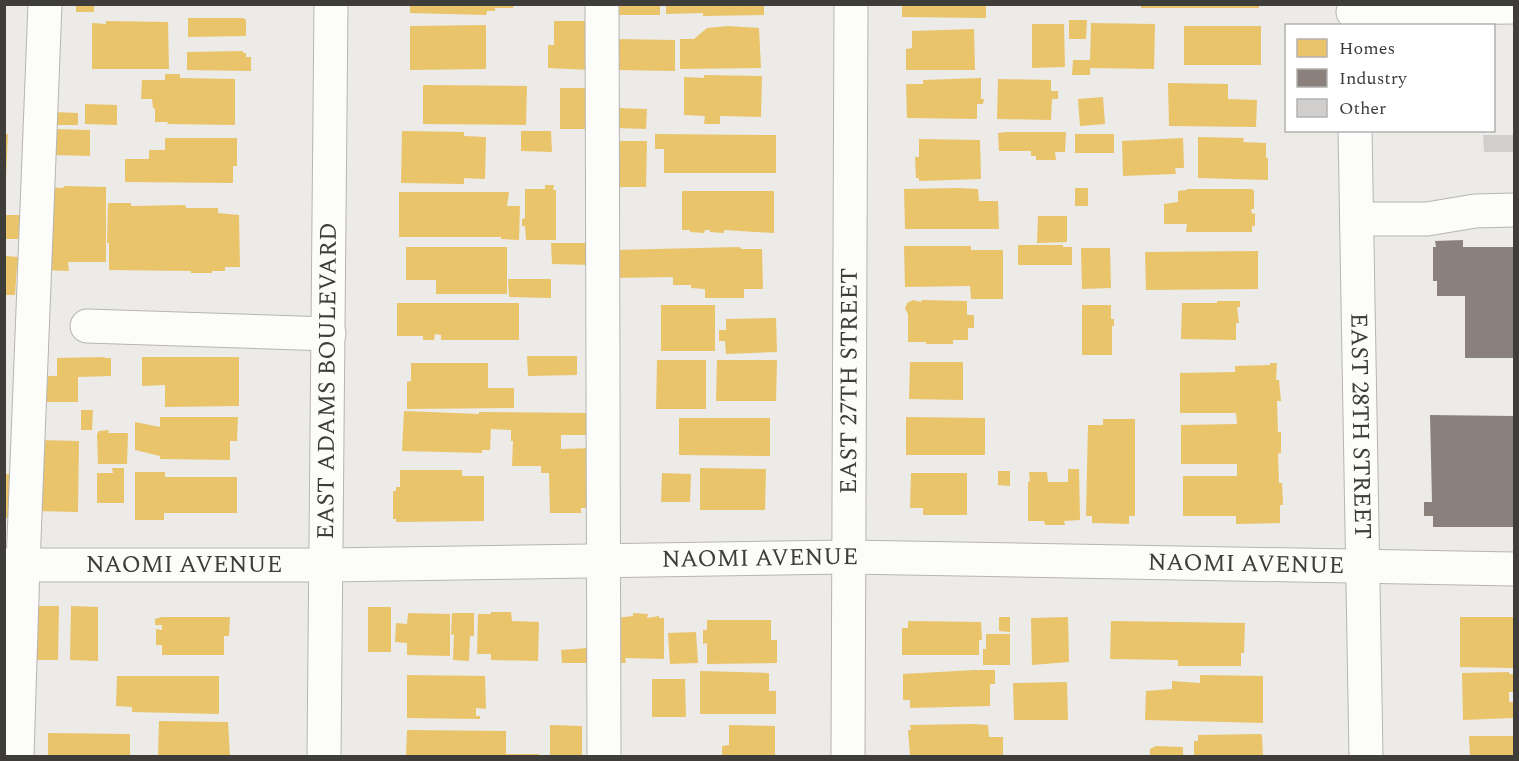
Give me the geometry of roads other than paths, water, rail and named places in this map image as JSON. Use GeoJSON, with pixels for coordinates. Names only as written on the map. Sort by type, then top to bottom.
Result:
{"type":"FeatureCollection","features":[{"type":"Feature","properties":{"kind":"street"},"geometry":{"type":"LineString","coordinates":[[17,756],[14,565],[45,4]]}},
{"type":"Feature","properties":{"kind":"street","name":"EAST ADAMS BOULEVARD"},"geometry":{"type":"LineString","coordinates":[[324,756],[331,4]]}},
{"type":"Feature","properties":{"kind":"street"},"geometry":{"type":"LineString","coordinates":[[602,4],[604,756]]}},
{"type":"Feature","properties":{"kind":"street","name":"EAST 27TH STREET"},"geometry":{"type":"LineString","coordinates":[[848,756],[851,4]]}},
{"type":"Feature","properties":{"kind":"street"},"geometry":{"type":"LineString","coordinates":[[1353,14],[1423,8],[1515,7]]}},
{"type":"Feature","properties":{"kind":"street","name":"EAST 28TH STREET"},"geometry":{"type":"LineString","coordinates":[[1355,132],[1366,756]]}},
{"type":"Feature","properties":{"kind":"street"},"geometry":{"type":"LineString","coordinates":[[1357,219],[1427,219],[1475,211],[1515,210]]}},
{"type":"Feature","properties":{"kind":"street"},"geometry":{"type":"LineString","coordinates":[[87,326],[329,334]]}},
{"type":"Feature","properties":{"kind":"street","name":"NAOMI AVENUE"},"geometry":{"type":"LineString","coordinates":[[14,565],[327,565],[848,557],[1515,568]]}}]}
